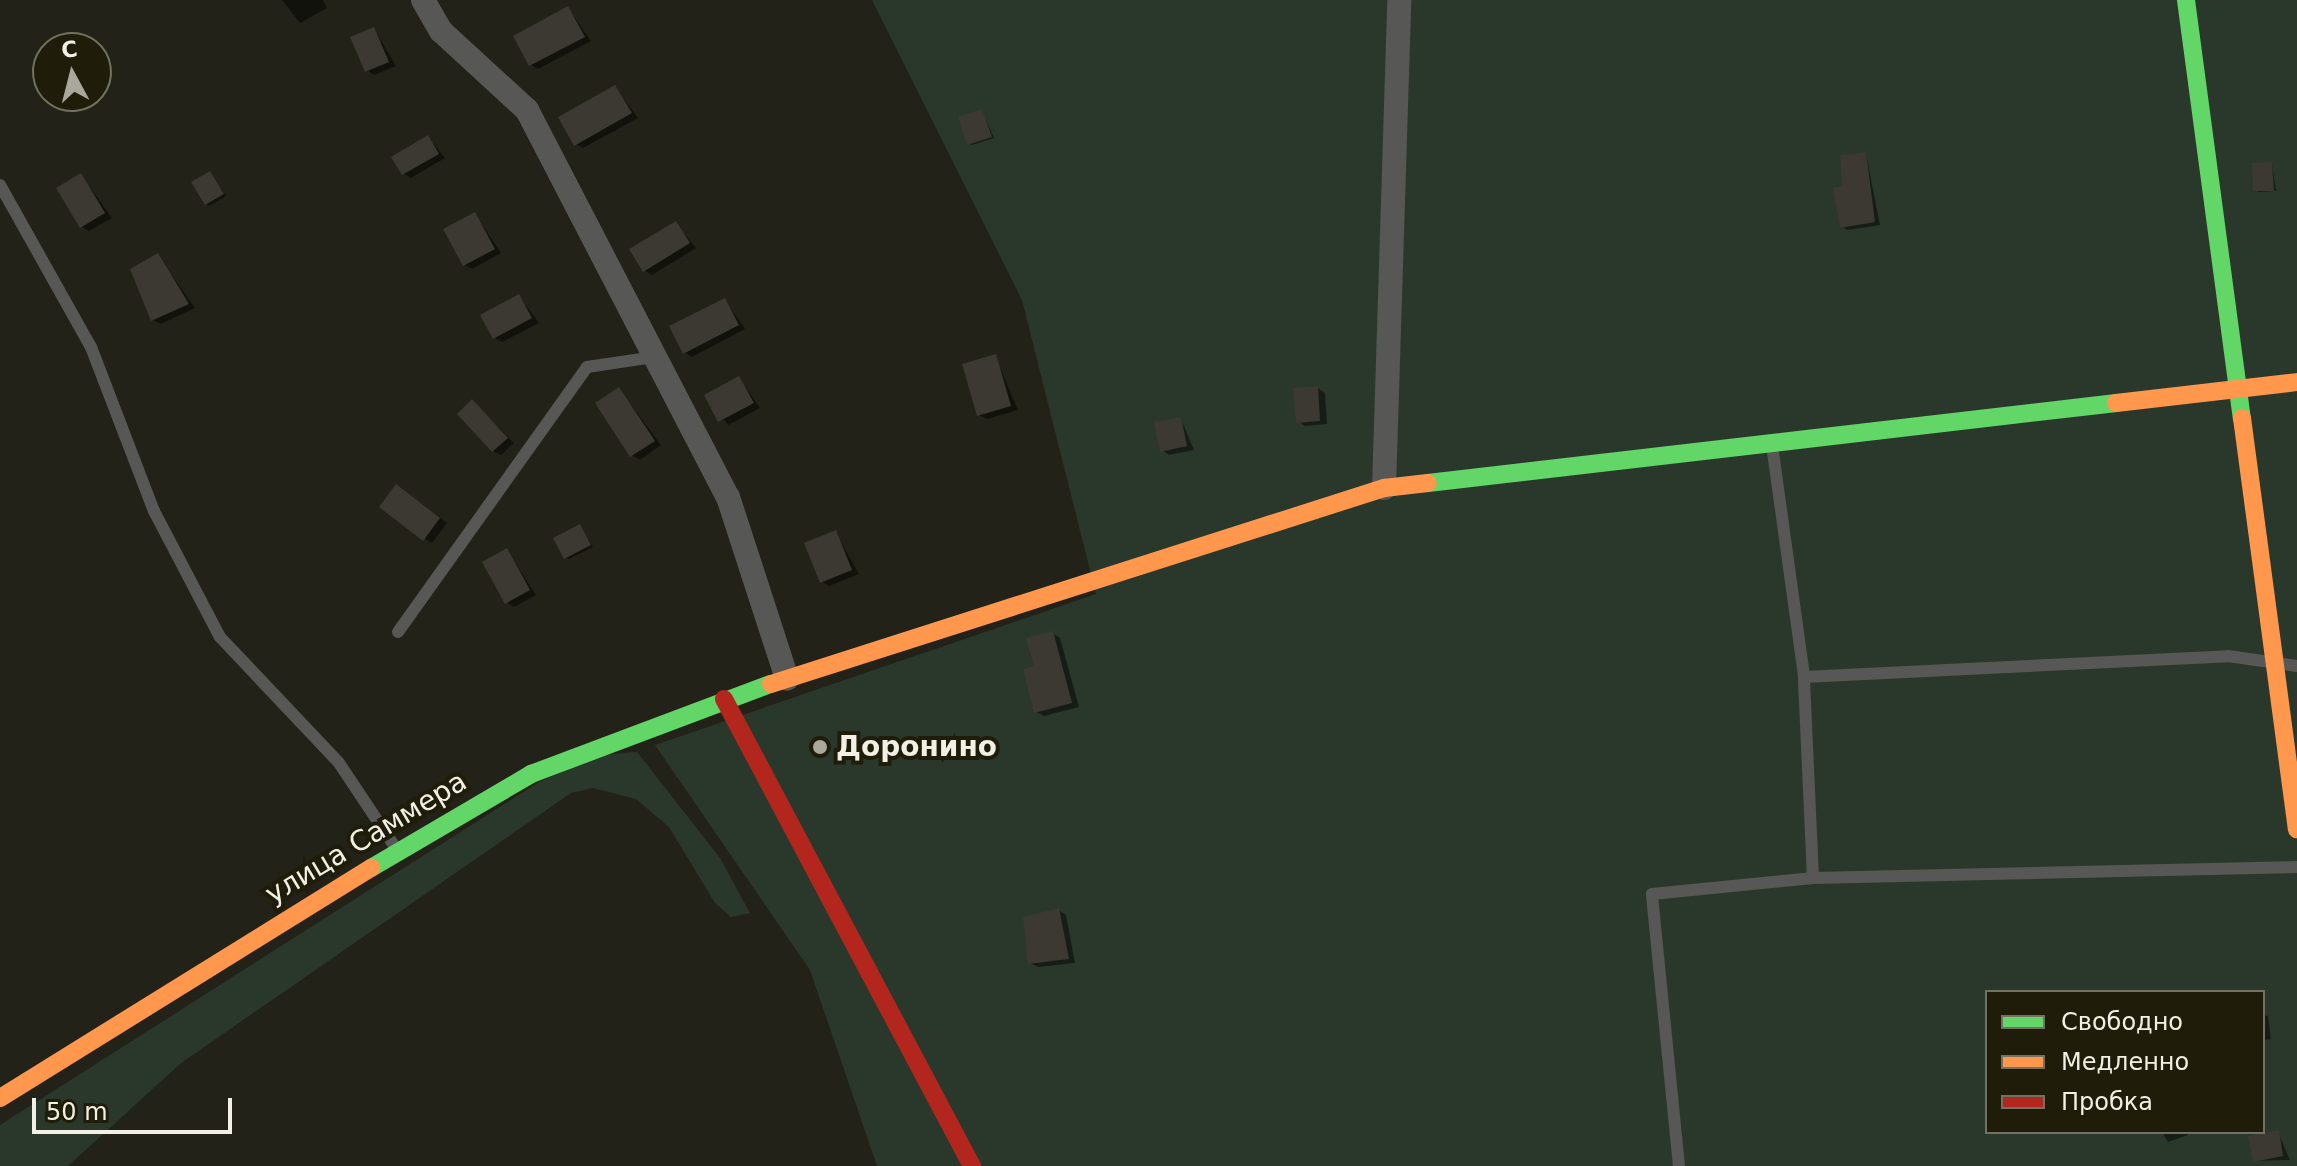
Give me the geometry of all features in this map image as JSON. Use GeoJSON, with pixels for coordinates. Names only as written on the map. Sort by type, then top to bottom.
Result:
{"type":"FeatureCollection","features":[{"type":"Feature","properties":{"kind":"street"},"geometry":{"type":"LineString","coordinates":[[423,0],[441,31],[527,110],[728,497],[787,679]]}},
{"type":"Feature","properties":{"kind":"street"},"geometry":{"type":"LineString","coordinates":[[1384,488],[1399,0]]}},
{"type":"Feature","properties":{"kind":"street"},"geometry":{"type":"LineString","coordinates":[[2186,0],[2241,388],[2297,829]]}},
{"type":"Feature","properties":{"kind":"street","name":"улица Саммера"},"geometry":{"type":"LineString","coordinates":[[0,1098],[397,850],[531,774],[724,699],[1384,488],[2297,382]]}},
{"type":"Feature","properties":{"kind":"street"},"geometry":{"type":"LineString","coordinates":[[724,699],[972,1166]]}},
{"type":"Feature","properties":{"kind":"lane"},"geometry":{"type":"LineString","coordinates":[[0,185],[91,347],[154,511],[220,637],[339,763],[397,850]]}},
{"type":"Feature","properties":{"kind":"lane"},"geometry":{"type":"LineString","coordinates":[[398,632],[587,367],[607,358],[655,357]]}},
{"type":"Feature","properties":{"kind":"lane"},"geometry":{"type":"LineString","coordinates":[[1772,445],[1804,677],[1813,878]]}},
{"type":"Feature","properties":{"kind":"lane"},"geometry":{"type":"LineString","coordinates":[[1804,677],[2228,656],[2297,666]]}},
{"type":"Feature","properties":{"kind":"lane"},"geometry":{"type":"LineString","coordinates":[[1679,1166],[1652,894],[1813,878],[2297,867]]}},
{"type":"Feature","properties":{"kind":"green space"},"geometry":{"type":"Polygon","coordinates":[[[872,0],[2297,0],[2297,1166],[877,1166],[810,970],[655,745],[1096,594],[1022,300],[872,0]]]}},
{"type":"Feature","properties":{"kind":"green space"},"geometry":{"type":"Polygon","coordinates":[[[637,752],[720,858],[750,913],[731,917],[715,903],[669,827],[636,799],[593,788],[571,793],[181,1063],[68,1166],[0,1166],[0,1125],[539,782],[601,755],[637,752]]]}},
{"type":"Feature","properties":{"kind":"building"},"geometry":{"type":"Polygon","coordinates":[[[568,6],[585,37],[529,66],[513,36],[568,6]]]}},
{"type":"Feature","properties":{"kind":"building"},"geometry":{"type":"Polygon","coordinates":[[[374,27],[389,62],[365,72],[350,37],[374,27]]]}},
{"type":"Feature","properties":{"kind":"building"},"geometry":{"type":"Polygon","coordinates":[[[615,85],[632,113],[574,146],[558,117],[615,85]]]}},
{"type":"Feature","properties":{"kind":"building"},"geometry":{"type":"Polygon","coordinates":[[[982,109],[992,137],[967,145],[958,117],[982,109]]]}},
{"type":"Feature","properties":{"kind":"building"},"geometry":{"type":"Polygon","coordinates":[[[428,135],[439,154],[402,175],[391,157],[428,135]]]}},
{"type":"Feature","properties":{"kind":"building"},"geometry":{"type":"Polygon","coordinates":[[[1866,152],[1875,222],[1840,228],[1833,188],[1842,186],[1840,155],[1866,152]]]}},
{"type":"Feature","properties":{"kind":"building"},"geometry":{"type":"Polygon","coordinates":[[[2272,162],[2274,191],[2253,191],[2252,163],[2272,162]]]}},
{"type":"Feature","properties":{"kind":"building"},"geometry":{"type":"Polygon","coordinates":[[[210,171],[224,194],[205,205],[191,182],[210,171]]]}},
{"type":"Feature","properties":{"kind":"building"},"geometry":{"type":"Polygon","coordinates":[[[81,173],[105,213],[80,228],[56,188],[81,173]]]}},
{"type":"Feature","properties":{"kind":"building"},"geometry":{"type":"Polygon","coordinates":[[[475,212],[495,249],[463,266],[443,229],[475,212]]]}},
{"type":"Feature","properties":{"kind":"building"},"geometry":{"type":"Polygon","coordinates":[[[676,221],[690,243],[643,272],[629,249],[676,221]]]}},
{"type":"Feature","properties":{"kind":"building"},"geometry":{"type":"Polygon","coordinates":[[[158,253],[189,304],[151,321],[130,269],[158,253]]]}},
{"type":"Feature","properties":{"kind":"building"},"geometry":{"type":"Polygon","coordinates":[[[519,294],[532,318],[493,339],[480,315],[519,294]]]}},
{"type":"Feature","properties":{"kind":"building"},"geometry":{"type":"Polygon","coordinates":[[[725,298],[739,325],[683,354],[669,326],[725,298]]]}},
{"type":"Feature","properties":{"kind":"building"},"geometry":{"type":"Polygon","coordinates":[[[996,354],[1011,406],[977,416],[962,364],[996,354]]]}},
{"type":"Feature","properties":{"kind":"building"},"geometry":{"type":"Polygon","coordinates":[[[739,376],[754,403],[718,422],[704,395],[739,376]]]}},
{"type":"Feature","properties":{"kind":"building"},"geometry":{"type":"Polygon","coordinates":[[[1318,386],[1320,421],[1296,423],[1293,388],[1318,386]]]}},
{"type":"Feature","properties":{"kind":"building"},"geometry":{"type":"Polygon","coordinates":[[[619,387],[655,441],[630,457],[595,403],[619,387]]]}},
{"type":"Feature","properties":{"kind":"building"},"geometry":{"type":"Polygon","coordinates":[[[472,399],[508,438],[492,452],[457,414],[472,399]]]}},
{"type":"Feature","properties":{"kind":"building"},"geometry":{"type":"Polygon","coordinates":[[[1181,417],[1187,446],[1160,452],[1154,422],[1181,417]]]}},
{"type":"Feature","properties":{"kind":"building"},"geometry":{"type":"Polygon","coordinates":[[[396,484],[440,518],[423,541],[379,507],[396,484]]]}},
{"type":"Feature","properties":{"kind":"building"},"geometry":{"type":"Polygon","coordinates":[[[580,524],[591,545],[564,559],[553,538],[580,524]]]}},
{"type":"Feature","properties":{"kind":"building"},"geometry":{"type":"Polygon","coordinates":[[[836,530],[852,570],[820,583],[804,543],[836,530]]]}},
{"type":"Feature","properties":{"kind":"building"},"geometry":{"type":"Polygon","coordinates":[[[507,548],[530,590],[505,604],[482,562],[507,548]]]}},
{"type":"Feature","properties":{"kind":"building"},"geometry":{"type":"Polygon","coordinates":[[[1053,631],[1072,703],[1034,713],[1023,669],[1034,666],[1026,638],[1053,631]]]}},
{"type":"Feature","properties":{"kind":"building"},"geometry":{"type":"Polygon","coordinates":[[[1059,908],[1069,959],[1028,964],[1023,917],[1059,908]]]}},
{"type":"Feature","properties":{"kind":"building"},"geometry":{"type":"Polygon","coordinates":[[[2279,1130],[2283,1156],[2253,1162],[2248,1136],[2279,1130]]]}},
{"type":"Feature","properties":{"kind":"traffic: fast"},"geometry":{"type":"LineString","coordinates":[[2186,0],[2242,418]]}},
{"type":"Feature","properties":{"kind":"traffic: fast"},"geometry":{"type":"LineString","coordinates":[[1428,483],[2116,403]]}},
{"type":"Feature","properties":{"kind":"traffic: fast"},"geometry":{"type":"LineString","coordinates":[[371,868],[531,774],[771,684]]}},
{"type":"Feature","properties":{"kind":"traffic: slow"},"geometry":{"type":"LineString","coordinates":[[2116,403],[2297,382]]}},
{"type":"Feature","properties":{"kind":"traffic: slow"},"geometry":{"type":"LineString","coordinates":[[2242,418],[2297,829]]}},
{"type":"Feature","properties":{"kind":"traffic: slow"},"geometry":{"type":"LineString","coordinates":[[771,684],[1384,488],[1428,483]]}},
{"type":"Feature","properties":{"kind":"traffic: slow"},"geometry":{"type":"LineString","coordinates":[[0,1098],[371,868]]}},
{"type":"Feature","properties":{"kind":"traffic: jam"},"geometry":{"type":"LineString","coordinates":[[724,699],[972,1166]]}},
{"type":"Feature","properties":{"kind":"place","name":"Доронино"},"geometry":{"type":"Point","coordinates":[820,747]}}]}
